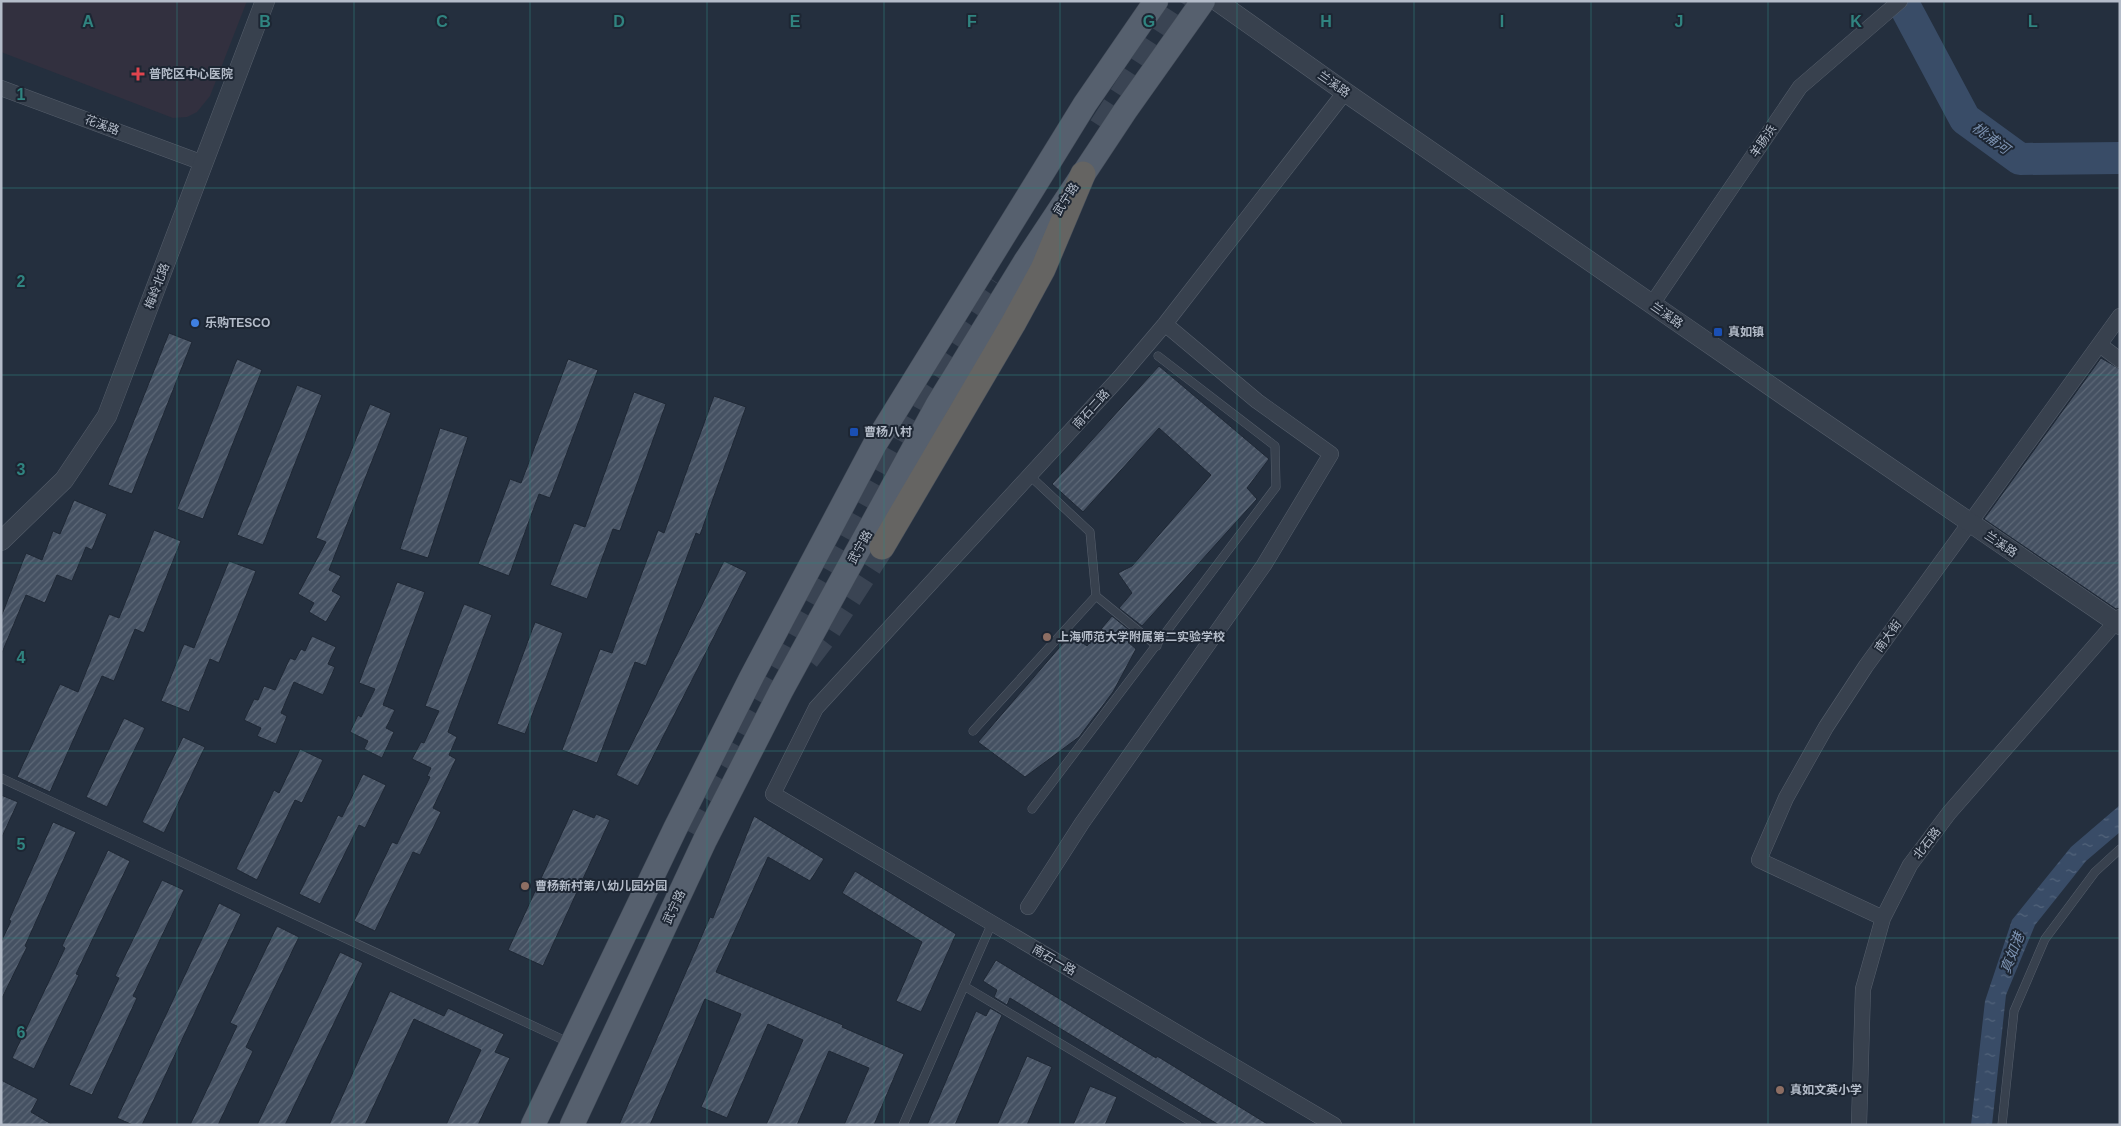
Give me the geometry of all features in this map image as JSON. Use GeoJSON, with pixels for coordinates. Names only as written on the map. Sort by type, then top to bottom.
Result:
{"type":"FeatureCollection","features":[{"type":"Feature","properties":{"kind":"highway"},"geometry":{"type":"LineString","coordinates":[[882,547],[1021,308],[1042,268],[1083,174]]}},
{"type":"Feature","properties":{"kind":"main road"},"geometry":{"type":"LineString","coordinates":[[533,1125],[675,828],[742,696],[875,444],[1085,104],[1156,1]]}},
{"type":"Feature","properties":{"kind":"main road","name":"武宁路"},"geometry":{"type":"LineString","coordinates":[[572,1125],[705,840],[781,691],[938,404],[1025,262],[1124,112],[1203,1]]}},
{"type":"Feature","properties":{"kind":"street","name":"梅岭北路"},"geometry":{"type":"LineString","coordinates":[[1,541],[64,480],[107,416],[266,1]]}},
{"type":"Feature","properties":{"kind":"street","name":"兰溪路"},"geometry":{"type":"LineString","coordinates":[[1217,1],[1345,92],[1970,524],[2118,621]]}},
{"type":"Feature","properties":{"kind":"street","name":"羊肠浜"},"geometry":{"type":"LineString","coordinates":[[1652,304],[1800,87],[1900,1]]}},
{"type":"Feature","properties":{"kind":"street","name":"花溪路"},"geometry":{"type":"LineString","coordinates":[[1,88],[203,163]]}},
{"type":"Feature","properties":{"kind":"street","name":"南石二路"},"geometry":{"type":"LineString","coordinates":[[773,794],[816,708],[1120,377],[1165,324],[1345,92]]}},
{"type":"Feature","properties":{"kind":"street","name":"南大街"},"geometry":{"type":"LineString","coordinates":[[1883,918],[1759,860],[1786,798],[1826,727],[1866,666],[2120,316]]}},
{"type":"Feature","properties":{"kind":"street"},"geometry":{"type":"LineString","coordinates":[[1028,907],[1082,823],[1264,565],[1331,454],[1249,395],[1165,324]]}},
{"type":"Feature","properties":{"kind":"street"},"geometry":{"type":"LineString","coordinates":[[2100,345],[2120,360]]}},
{"type":"Feature","properties":{"kind":"street","name":"北石路"},"geometry":{"type":"LineString","coordinates":[[1859,1125],[1864,989],[1883,918],[1910,865],[1949,813],[2118,621]]}},
{"type":"Feature","properties":{"kind":"street","name":"南石一路"},"geometry":{"type":"LineString","coordinates":[[773,794],[992,923],[1314,1120],[1334,1125]]}},
{"type":"Feature","properties":{"kind":"lane"},"geometry":{"type":"LineString","coordinates":[[1032,809],[1276,487],[1275,446],[1158,356]]}},
{"type":"Feature","properties":{"kind":"lane"},"geometry":{"type":"LineString","coordinates":[[1030,476],[1090,532],[1096,596],[1157,646]]}},
{"type":"Feature","properties":{"kind":"lane"},"geometry":{"type":"LineString","coordinates":[[974,730],[1096,596]]}},
{"type":"Feature","properties":{"kind":"lane"},"geometry":{"type":"LineString","coordinates":[[1,778],[572,1044]]}},
{"type":"Feature","properties":{"kind":"lane"},"geometry":{"type":"LineString","coordinates":[[2002,1125],[2014,1010],[2045,939],[2094,872],[2120,849]]}},
{"type":"Feature","properties":{"kind":"lane"},"geometry":{"type":"LineString","coordinates":[[903,1125],[992,923]]}},
{"type":"Feature","properties":{"kind":"lane"},"geometry":{"type":"LineString","coordinates":[[964,986],[1196,1125]]}},
{"type":"Feature","properties":{"kind":"shaded area","name":"普陀区中心医院"},"geometry":{"type":"Polygon","coordinates":[[[1,1],[247,1],[210,96],[197,112],[187,117],[173,118],[1,52],[1,1]]]}},
{"type":"Feature","properties":{"kind":"water","name":"真如港"},"geometry":{"type":"Polygon","coordinates":[[[2120,805],[2120,832],[2086,861],[2035,925],[2006,995],[1992,1125],[1971,1125],[1985,1001],[2012,920],[2071,847],[2120,805]]]}},
{"type":"Feature","properties":{"kind":"building"},"geometry":{"type":"Polygon","coordinates":[[[169,333],[192,342],[132,494],[108,485],[169,333]]]}},
{"type":"Feature","properties":{"kind":"building"},"geometry":{"type":"Polygon","coordinates":[[[2101,358],[2120,369],[2120,608],[2116,609],[1984,519],[2101,358]]]}},
{"type":"Feature","properties":{"kind":"building"},"geometry":{"type":"Polygon","coordinates":[[[237,359],[262,370],[203,519],[177,509],[237,359]]]}},
{"type":"Feature","properties":{"kind":"building"},"geometry":{"type":"Polygon","coordinates":[[[568,359],[598,370],[550,498],[539,494],[509,576],[478,564],[510,479],[521,483],[568,359]]]}},
{"type":"Feature","properties":{"kind":"building"},"geometry":{"type":"Polygon","coordinates":[[[1159,366],[1269,459],[1247,488],[1257,499],[1142,626],[1119,608],[1132,593],[1118,573],[1132,566],[1211,475],[1159,428],[1083,512],[1052,484],[1159,366]]]}},
{"type":"Feature","properties":{"kind":"building"},"geometry":{"type":"Polygon","coordinates":[[[297,385],[322,395],[263,545],[237,535],[297,385]]]}},
{"type":"Feature","properties":{"kind":"building"},"geometry":{"type":"Polygon","coordinates":[[[634,392],[666,404],[620,531],[613,529],[587,599],[550,585],[574,523],[585,527],[634,392]]]}},
{"type":"Feature","properties":{"kind":"building"},"geometry":{"type":"Polygon","coordinates":[[[714,396],[746,407],[700,535],[696,533],[646,666],[635,662],[597,763],[562,750],[600,649],[612,653],[658,530],[664,533],[714,396]]]}},
{"type":"Feature","properties":{"kind":"building"},"geometry":{"type":"Polygon","coordinates":[[[370,404],[391,413],[329,570],[341,576],[332,591],[341,596],[326,622],[309,612],[314,603],[298,594],[326,542],[316,538],[370,404]]]}},
{"type":"Feature","properties":{"kind":"building"},"geometry":{"type":"Polygon","coordinates":[[[440,428],[468,437],[428,558],[400,549],[440,428]]]}},
{"type":"Feature","properties":{"kind":"building"},"geometry":{"type":"Polygon","coordinates":[[[74,500],[107,514],[92,550],[86,547],[72,581],[57,575],[45,603],[26,595],[1,655],[1,617],[26,553],[42,560],[53,531],[60,534],[74,500]]]}},
{"type":"Feature","properties":{"kind":"building"},"geometry":{"type":"Polygon","coordinates":[[[154,530],[181,541],[144,633],[135,629],[114,681],[102,676],[50,792],[17,777],[60,684],[78,692],[109,614],[119,618],[154,530]]]}},
{"type":"Feature","properties":{"kind":"building"},"geometry":{"type":"Polygon","coordinates":[[[229,561],[256,571],[219,663],[210,659],[189,712],[161,701],[184,644],[194,648],[229,561]]]}},
{"type":"Feature","properties":{"kind":"building"},"geometry":{"type":"Polygon","coordinates":[[[724,561],[747,572],[638,786],[616,775],[724,561]]]}},
{"type":"Feature","properties":{"kind":"building"},"geometry":{"type":"Polygon","coordinates":[[[397,582],[425,592],[383,705],[395,710],[386,728],[394,732],[382,758],[364,749],[368,741],[350,732],[358,715],[361,717],[375,689],[359,683],[397,582]]]}},
{"type":"Feature","properties":{"kind":"building"},"geometry":{"type":"Polygon","coordinates":[[[464,604],[492,615],[448,732],[457,737],[449,755],[456,759],[433,808],[441,812],[420,855],[413,852],[375,931],[354,921],[392,842],[397,844],[430,777],[427,776],[431,768],[412,759],[421,742],[424,743],[439,711],[425,706],[464,604]]]}},
{"type":"Feature","properties":{"kind":"building"},"geometry":{"type":"Polygon","coordinates":[[[1112,616],[1135,635],[1128,642],[1136,649],[1113,692],[1079,737],[1025,777],[978,742],[1071,634],[1087,646],[1112,616]]]}},
{"type":"Feature","properties":{"kind":"building"},"geometry":{"type":"Polygon","coordinates":[[[535,622],[563,633],[525,734],[497,724],[535,622]]]}},
{"type":"Feature","properties":{"kind":"building"},"geometry":{"type":"Polygon","coordinates":[[[312,636],[336,647],[328,664],[335,667],[323,695],[294,682],[281,713],[287,716],[276,744],[257,736],[261,728],[244,720],[254,699],[258,700],[264,686],[275,690],[290,658],[295,660],[301,649],[305,651],[312,636]]]}},
{"type":"Feature","properties":{"kind":"building"},"geometry":{"type":"Polygon","coordinates":[[[124,718],[145,728],[107,807],[86,797],[124,718]]]}},
{"type":"Feature","properties":{"kind":"building"},"geometry":{"type":"Polygon","coordinates":[[[183,737],[205,747],[164,833],[142,822],[183,737]]]}},
{"type":"Feature","properties":{"kind":"building"},"geometry":{"type":"Polygon","coordinates":[[[300,749],[323,760],[302,803],[295,800],[257,880],[236,869],[274,790],[279,793],[300,749]]]}},
{"type":"Feature","properties":{"kind":"building"},"geometry":{"type":"Polygon","coordinates":[[[363,774],[386,785],[365,828],[359,825],[320,904],[299,894],[338,815],[342,817],[363,774]]]}},
{"type":"Feature","properties":{"kind":"building"},"geometry":{"type":"Polygon","coordinates":[[[1,795],[18,802],[1,839],[1,795]]]}},
{"type":"Feature","properties":{"kind":"building"},"geometry":{"type":"Polygon","coordinates":[[[573,809],[594,818],[596,814],[610,820],[543,966],[508,950],[573,809]]]}},
{"type":"Feature","properties":{"kind":"building"},"geometry":{"type":"Polygon","coordinates":[[[754,816],[824,859],[810,881],[768,857],[716,972],[843,1025],[842,1027],[904,1054],[874,1125],[844,1125],[869,1068],[829,1051],[797,1125],[766,1125],[803,1040],[768,1024],[727,1118],[701,1107],[741,1014],[705,999],[650,1125],[619,1125],[710,917],[713,918],[754,816]]]}},
{"type":"Feature","properties":{"kind":"building"},"geometry":{"type":"Polygon","coordinates":[[[53,822],[76,832],[25,946],[27,947],[1,1000],[1,942],[53,822]]]}},
{"type":"Feature","properties":{"kind":"building"},"geometry":{"type":"Polygon","coordinates":[[[108,850],[130,861],[76,974],[79,975],[34,1069],[12,1058],[65,948],[62,946],[108,850]]]}},
{"type":"Feature","properties":{"kind":"building"},"geometry":{"type":"Polygon","coordinates":[[[855,871],[956,934],[921,1012],[896,1001],[922,942],[842,893],[855,871]]]}},
{"type":"Feature","properties":{"kind":"building"},"geometry":{"type":"Polygon","coordinates":[[[162,880],[184,890],[133,996],[137,998],[92,1095],[69,1085],[119,978],[115,976],[162,880]]]}},
{"type":"Feature","properties":{"kind":"building"},"geometry":{"type":"Polygon","coordinates":[[[219,903],[241,914],[142,1125],[133,1125],[117,1118],[219,903]]]}},
{"type":"Feature","properties":{"kind":"building"},"geometry":{"type":"Polygon","coordinates":[[[277,926],[299,937],[246,1047],[253,1051],[218,1125],[190,1125],[237,1026],[230,1023],[277,926]]]}},
{"type":"Feature","properties":{"kind":"building"},"geometry":{"type":"Polygon","coordinates":[[[340,952],[363,963],[285,1125],[257,1125],[340,952]]]}},
{"type":"Feature","properties":{"kind":"building"},"geometry":{"type":"Polygon","coordinates":[[[996,960],[1269,1125],[1219,1125],[1010,998],[1007,1005],[994,997],[997,990],[983,981],[996,960]]]}},
{"type":"Feature","properties":{"kind":"building"},"geometry":{"type":"Polygon","coordinates":[[[390,991],[444,1016],[448,1008],[504,1034],[495,1052],[510,1058],[478,1125],[446,1125],[481,1050],[414,1019],[365,1125],[329,1125],[390,991]]]}},
{"type":"Feature","properties":{"kind":"building"},"geometry":{"type":"Polygon","coordinates":[[[990,1008],[1002,1015],[955,1125],[927,1125],[976,1011],[986,1016],[990,1008]]]}},
{"type":"Feature","properties":{"kind":"building"},"geometry":{"type":"Polygon","coordinates":[[[1027,1056],[1052,1067],[1027,1125],[997,1125],[1027,1056]]]}},
{"type":"Feature","properties":{"kind":"building"},"geometry":{"type":"Polygon","coordinates":[[[1,1080],[38,1099],[31,1112],[53,1125],[1,1125],[1,1080]]]}},
{"type":"Feature","properties":{"kind":"building"},"geometry":{"type":"Polygon","coordinates":[[[1090,1086],[1117,1097],[1105,1125],[1073,1125],[1090,1086]]]}},
{"type":"Feature","properties":{"kind":"waterway","name":"桃浦河"},"geometry":{"type":"LineString","coordinates":[[1902,1],[1965,119],[2020,159],[2120,158]]}},
{"type":"Feature","properties":{"kind":"tunnel"},"geometry":{"type":"LineString","coordinates":[[1101,127],[1183,1]]}},
{"type":"Feature","properties":{"kind":"tunnel"},"geometry":{"type":"LineString","coordinates":[[686,830],[918,408],[999,284]]}},
{"type":"Feature","properties":{"kind":"tunnel"},"geometry":{"type":"LineString","coordinates":[[807,659],[824,637],[882,547]]}},
{"type":"Feature","properties":{"kind":"place","name":"普陀区中心医院"},"geometry":{"type":"Point","coordinates":[138,74]}},
{"type":"Feature","properties":{"kind":"place","name":"乐购TESCO"},"geometry":{"type":"Point","coordinates":[195,323]}},
{"type":"Feature","properties":{"kind":"place","name":"真如镇"},"geometry":{"type":"Point","coordinates":[1718,332]}},
{"type":"Feature","properties":{"kind":"place","name":"曹杨八村"},"geometry":{"type":"Point","coordinates":[854,432]}},
{"type":"Feature","properties":{"kind":"place","name":"上海师范大学附属第二实验学校"},"geometry":{"type":"Point","coordinates":[1047,637]}},
{"type":"Feature","properties":{"kind":"place","name":"曹杨新村第八幼儿园分园"},"geometry":{"type":"Point","coordinates":[525,886]}},
{"type":"Feature","properties":{"kind":"place","name":"真如文英小学"},"geometry":{"type":"Point","coordinates":[1780,1090]}}]}
